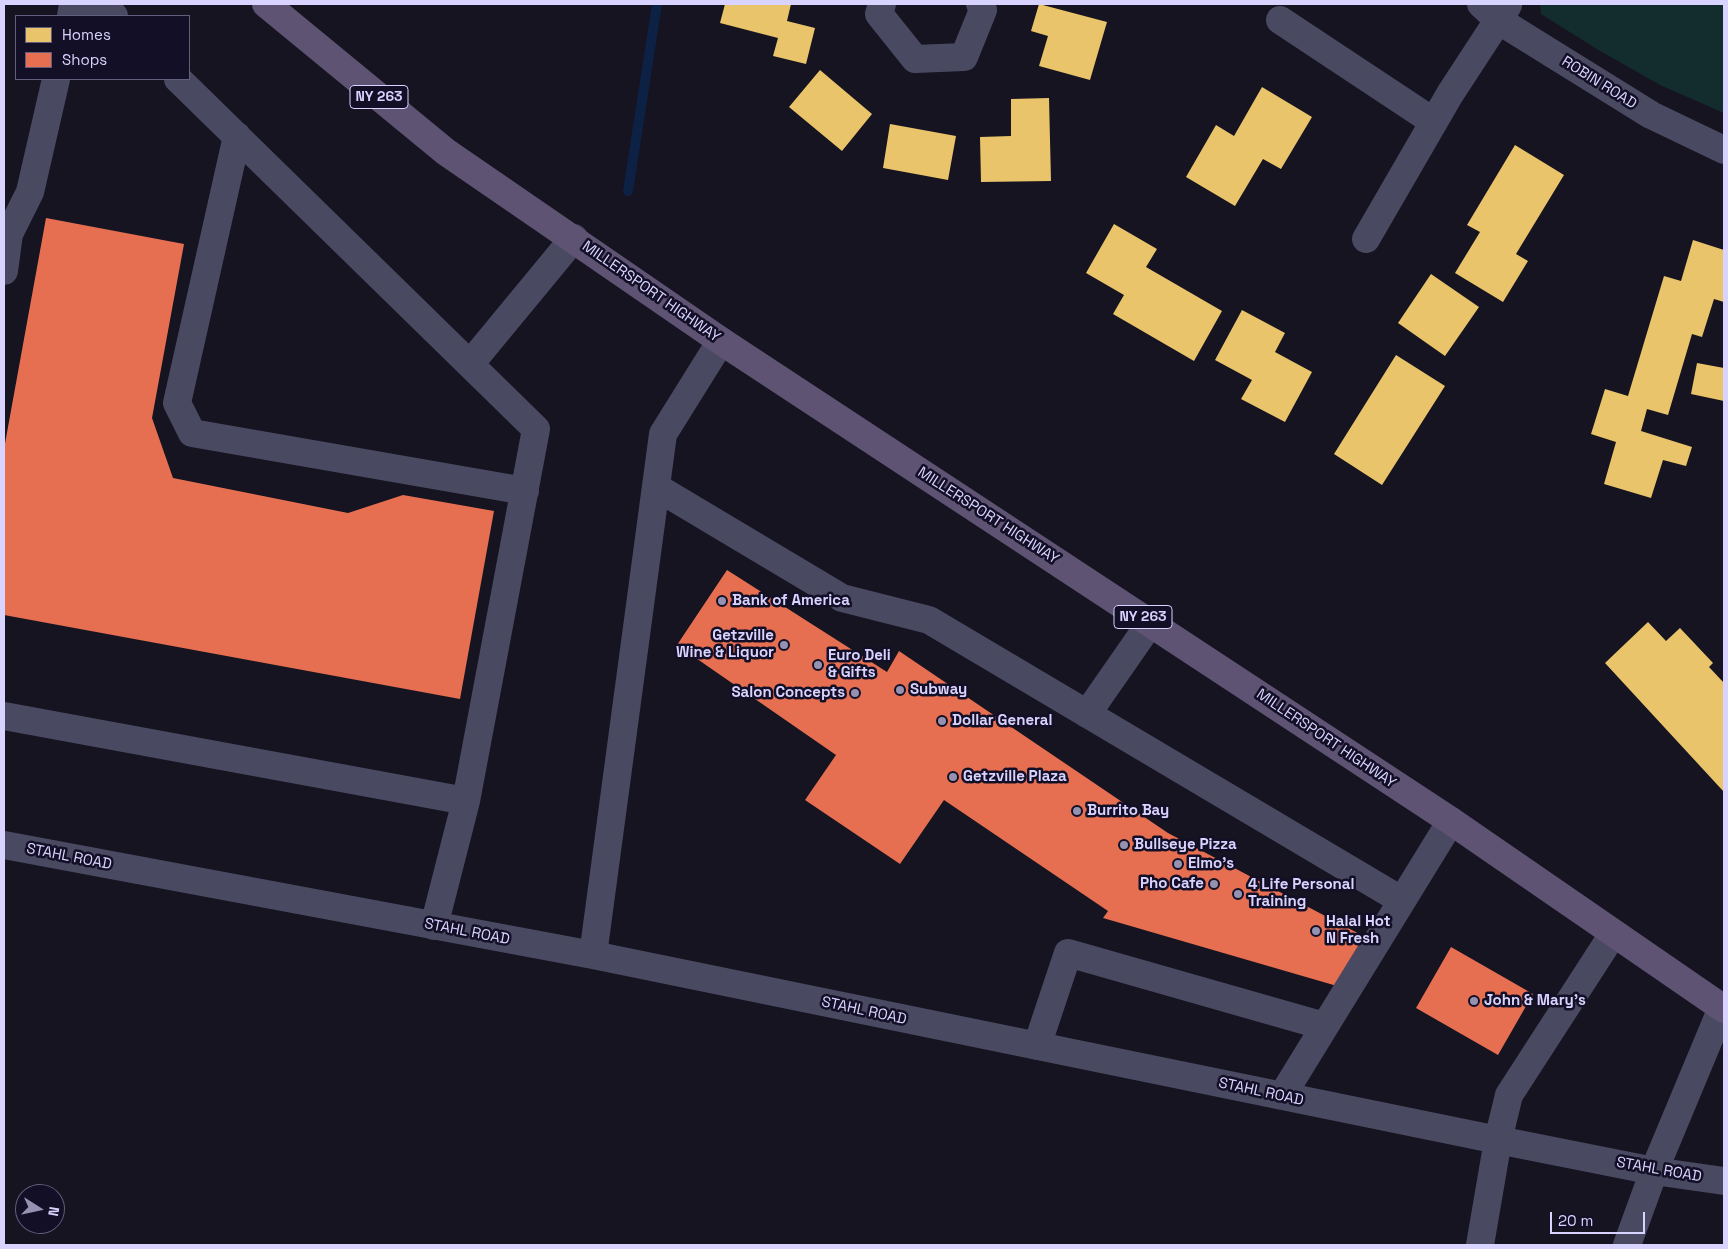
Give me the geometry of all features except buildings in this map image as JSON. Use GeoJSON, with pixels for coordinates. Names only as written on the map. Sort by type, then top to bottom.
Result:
{"type":"FeatureCollection","features":[{"type":"Feature","properties":{"kind":"main road","name":"MILLERSPORT HIGHWAY"},"geometry":{"type":"LineString","coordinates":[[266,4],[446,152],[722,341],[1451,821],[1723,1009]]}},
{"type":"Feature","properties":{"kind":"street"},"geometry":{"type":"LineString","coordinates":[[93,4],[112,15]]}},
{"type":"Feature","properties":{"kind":"street"},"geometry":{"type":"LineString","coordinates":[[882,4],[879,14],[915,59],[964,57],[983,10],[980,4]]}},
{"type":"Feature","properties":{"kind":"street"},"geometry":{"type":"LineString","coordinates":[[1366,239],[1434,122],[1496,9]]}},
{"type":"Feature","properties":{"kind":"street","name":"ROBIN ROAD"},"geometry":{"type":"LineString","coordinates":[[1496,9],[1651,116],[1724,150]]}},
{"type":"Feature","properties":{"kind":"street"},"geometry":{"type":"LineString","coordinates":[[1280,20],[1434,122]]}},
{"type":"Feature","properties":{"kind":"street"},"geometry":{"type":"LineString","coordinates":[[4,271],[9,234],[30,192],[56,80]]}},
{"type":"Feature","properties":{"kind":"street"},"geometry":{"type":"LineString","coordinates":[[179,80],[536,429],[466,801],[434,926]]}},
{"type":"Feature","properties":{"kind":"street"},"geometry":{"type":"LineString","coordinates":[[237,136],[177,403],[192,433],[525,491]]}},
{"type":"Feature","properties":{"kind":"street"},"geometry":{"type":"LineString","coordinates":[[470,364],[574,238]]}},
{"type":"Feature","properties":{"kind":"street"},"geometry":{"type":"LineString","coordinates":[[593,955],[663,434],[722,341]]}},
{"type":"Feature","properties":{"kind":"street"},"geometry":{"type":"LineString","coordinates":[[656,487],[842,598],[928,620],[1401,900]]}},
{"type":"Feature","properties":{"kind":"street"},"geometry":{"type":"LineString","coordinates":[[1088,714],[1151,622]]}},
{"type":"Feature","properties":{"kind":"street"},"geometry":{"type":"LineString","coordinates":[[4,716],[466,801]]}},
{"type":"Feature","properties":{"kind":"street"},"geometry":{"type":"LineString","coordinates":[[1282,1096],[1451,821]]}},
{"type":"Feature","properties":{"kind":"street","name":"STAHL ROAD"},"geometry":{"type":"LineString","coordinates":[[4,845],[593,955],[1498,1140],[1654,1171],[1724,1181]]}},
{"type":"Feature","properties":{"kind":"street"},"geometry":{"type":"LineString","coordinates":[[1480,1245],[1498,1140],[1509,1095],[1613,934]]}},
{"type":"Feature","properties":{"kind":"street"},"geometry":{"type":"LineString","coordinates":[[1037,1046],[1068,953],[1324,1026]]}},
{"type":"Feature","properties":{"kind":"street"},"geometry":{"type":"LineString","coordinates":[[1627,1245],[1654,1171],[1723,1009]]}},
{"type":"Feature","properties":{"kind":"green space"},"geometry":{"type":"Polygon","coordinates":[[[1540,4],[1724,4],[1724,113],[1660,85],[1595,48],[1541,14],[1540,4]]]}},
{"type":"Feature","properties":{"kind":"waterway"},"geometry":{"type":"LineString","coordinates":[[628,191],[657,4]]}},
{"type":"Feature","properties":{"kind":"place","name":"Bank of America"},"geometry":{"type":"Point","coordinates":[722,601]}},
{"type":"Feature","properties":{"kind":"place","name":"Getzville Wine & Liquor"},"geometry":{"type":"Point","coordinates":[784,645]}},
{"type":"Feature","properties":{"kind":"place","name":"Euro Deli & Gifts"},"geometry":{"type":"Point","coordinates":[818,665]}},
{"type":"Feature","properties":{"kind":"place","name":"Subway"},"geometry":{"type":"Point","coordinates":[900,690]}},
{"type":"Feature","properties":{"kind":"place","name":"Salon Concepts"},"geometry":{"type":"Point","coordinates":[855,693]}},
{"type":"Feature","properties":{"kind":"place","name":"Dollar General"},"geometry":{"type":"Point","coordinates":[942,721]}},
{"type":"Feature","properties":{"kind":"place","name":"Getzville Plaza"},"geometry":{"type":"Point","coordinates":[953,777]}},
{"type":"Feature","properties":{"kind":"place","name":"Burrito Bay"},"geometry":{"type":"Point","coordinates":[1077,811]}},
{"type":"Feature","properties":{"kind":"place","name":"Bullseye Pizza"},"geometry":{"type":"Point","coordinates":[1124,845]}},
{"type":"Feature","properties":{"kind":"place","name":"Elmo's"},"geometry":{"type":"Point","coordinates":[1178,864]}},
{"type":"Feature","properties":{"kind":"place","name":"Pho Cafe"},"geometry":{"type":"Point","coordinates":[1214,884]}},
{"type":"Feature","properties":{"kind":"place","name":"4 Life Personal Training"},"geometry":{"type":"Point","coordinates":[1238,894]}},
{"type":"Feature","properties":{"kind":"place","name":"Halal Hot N Fresh"},"geometry":{"type":"Point","coordinates":[1316,931]}},
{"type":"Feature","properties":{"kind":"place","name":"John & Mary's"},"geometry":{"type":"Point","coordinates":[1474,1001]}}]}
